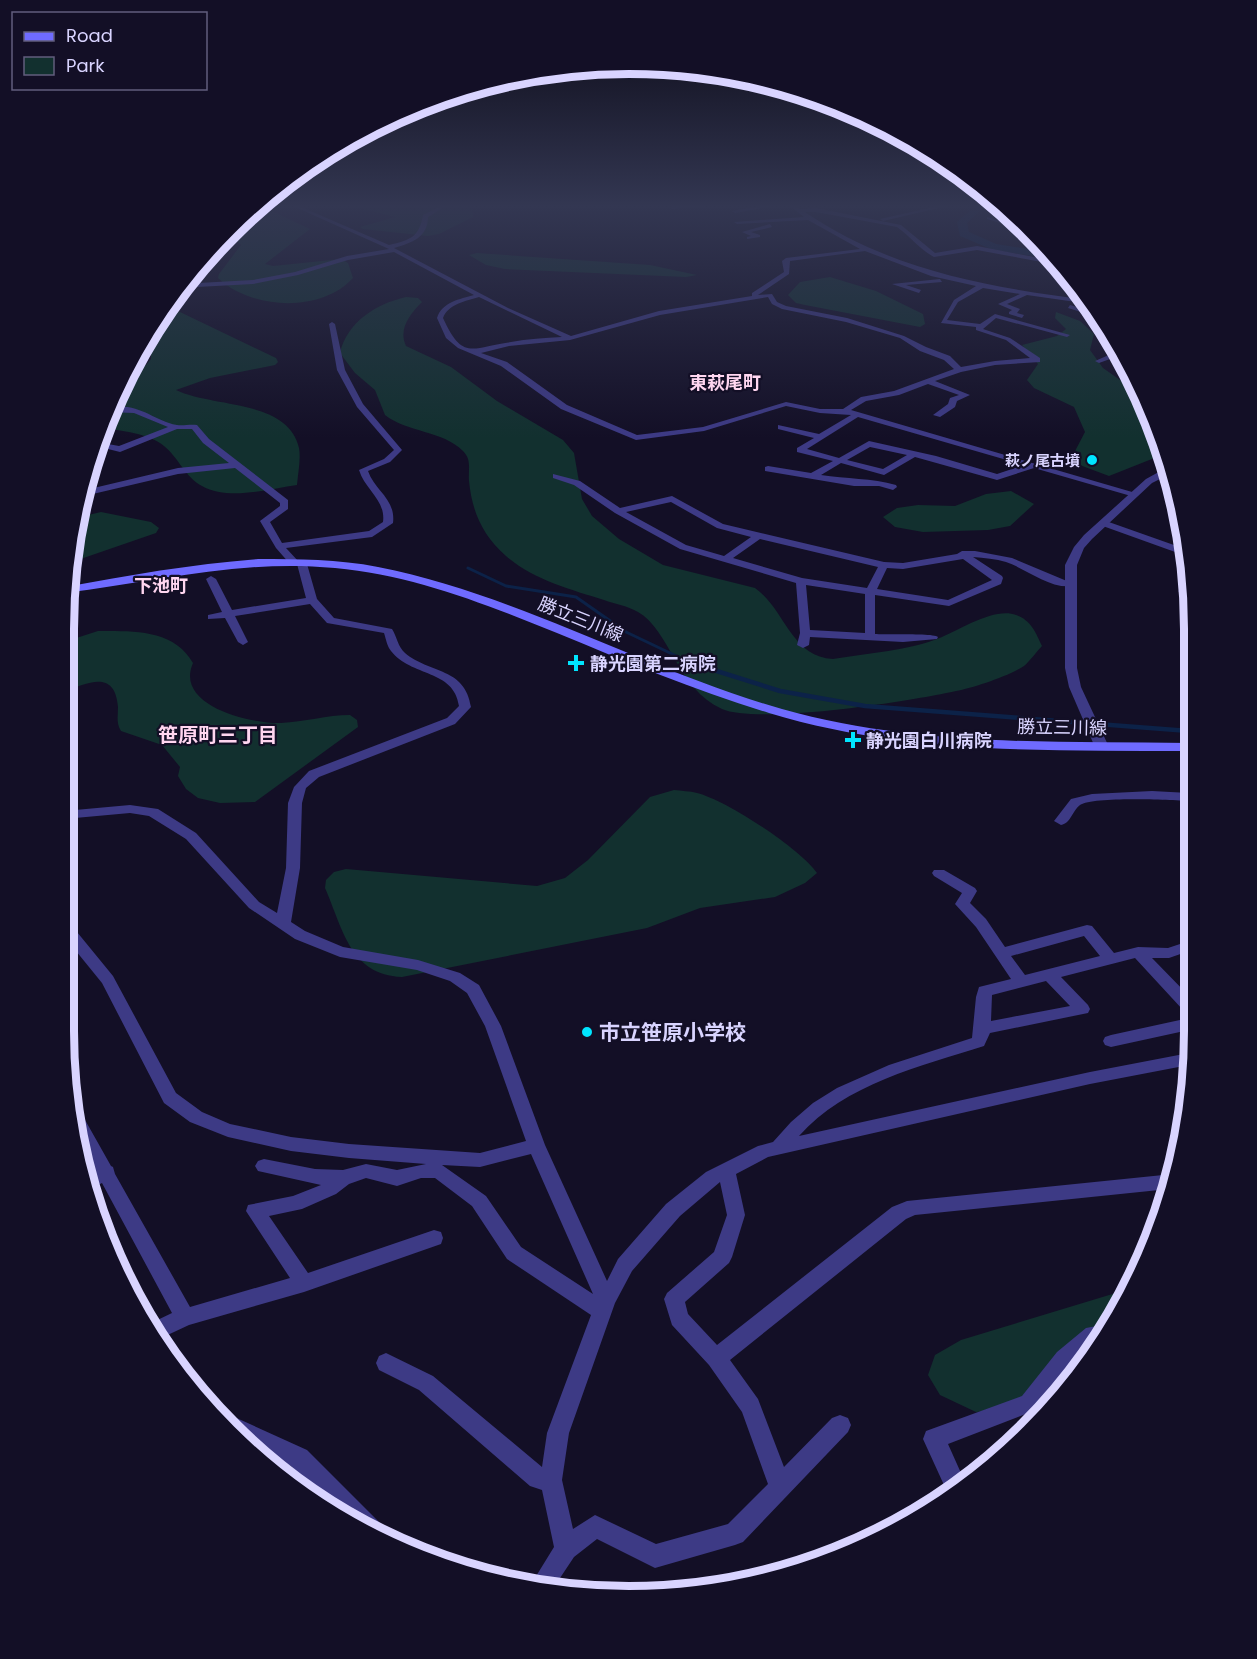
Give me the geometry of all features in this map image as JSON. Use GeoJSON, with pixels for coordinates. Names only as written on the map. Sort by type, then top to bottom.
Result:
{"type":"FeatureCollection","features":[{"type":"Feature","properties":{"kind":"main road","name":"勝立三川線"},"geometry":{"type":"LineString","coordinates":[[75,588],[216,564],[298,563],[373,569],[446,586],[666,673],[746,701],[842,728],[947,743],[1184,747]]}},
{"type":"Feature","properties":{"kind":"street"},"geometry":{"type":"LineString","coordinates":[[193,285],[227,283]]}},
{"type":"Feature","properties":{"kind":"street"},"geometry":{"type":"LineString","coordinates":[[458,283],[570,338]]}},
{"type":"Feature","properties":{"kind":"street"},"geometry":{"type":"LineString","coordinates":[[742,298],[765,290],[770,283]]}},
{"type":"Feature","properties":{"kind":"street"},"geometry":{"type":"LineString","coordinates":[[898,283],[895,284],[919,291]]}},
{"type":"Feature","properties":{"kind":"street"},"geometry":{"type":"LineString","coordinates":[[968,283],[1076,301]]}},
{"type":"Feature","properties":{"kind":"street"},"geometry":{"type":"LineString","coordinates":[[981,286],[956,301],[942,320],[981,326]]}},
{"type":"Feature","properties":{"kind":"street"},"geometry":{"type":"LineString","coordinates":[[1024,294],[1001,304],[1018,310],[1011,313],[1040,322],[1030,325]]}},
{"type":"Feature","properties":{"kind":"street"},"geometry":{"type":"LineString","coordinates":[[480,295],[447,306],[440,318],[448,338],[460,347],[504,364],[564,407],[636,438],[704,429],[786,404],[820,411],[844,411],[858,414],[1134,494]]}},
{"type":"Feature","properties":{"kind":"street"},"geometry":{"type":"LineString","coordinates":[[474,352],[509,344],[570,338],[659,313],[770,295],[774,303],[784,308],[847,320],[903,337],[923,350],[947,358],[959,370]]}},
{"type":"Feature","properties":{"kind":"street"},"geometry":{"type":"LineString","coordinates":[[1062,299],[1075,299]]}},
{"type":"Feature","properties":{"kind":"street"},"geometry":{"type":"LineString","coordinates":[[1062,299],[1066,306],[1084,311]]}},
{"type":"Feature","properties":{"kind":"street"},"geometry":{"type":"LineString","coordinates":[[844,411],[864,399],[896,393],[959,370],[995,363],[1037,360],[1008,339],[978,329],[995,316],[1067,335]]}},
{"type":"Feature","properties":{"kind":"street"},"geometry":{"type":"LineString","coordinates":[[279,546],[372,534],[388,523],[391,514],[388,505],[365,477],[363,471],[395,456],[398,450],[360,405],[340,370],[332,324]]}},
{"type":"Feature","properties":{"kind":"street"},"geometry":{"type":"LineString","coordinates":[[1099,361],[1112,356]]}},
{"type":"Feature","properties":{"kind":"street"},"geometry":{"type":"LineString","coordinates":[[928,381],[966,394],[953,400],[952,405],[937,415]]}},
{"type":"Feature","properties":{"kind":"street"},"geometry":{"type":"LineString","coordinates":[[120,408],[136,409],[176,427]]}},
{"type":"Feature","properties":{"kind":"street"},"geometry":{"type":"LineString","coordinates":[[858,414],[800,450],[884,472],[914,454]]}},
{"type":"Feature","properties":{"kind":"street"},"geometry":{"type":"LineString","coordinates":[[105,446],[120,449],[176,427],[194,427],[198,435],[285,502],[285,507],[265,521],[279,546],[298,563],[312,600],[331,621],[388,631],[396,650],[458,686],[466,698],[465,707],[451,721],[314,774],[300,787],[296,803],[293,868],[283,923]]}},
{"type":"Feature","properties":{"kind":"street"},"geometry":{"type":"LineString","coordinates":[[781,427],[820,437]]}},
{"type":"Feature","properties":{"kind":"street"},"geometry":{"type":"LineString","coordinates":[[813,476],[869,444],[997,477],[1034,465]]}},
{"type":"Feature","properties":{"kind":"street"},"geometry":{"type":"LineString","coordinates":[[91,492],[178,471],[235,465]]}},
{"type":"Feature","properties":{"kind":"street"},"geometry":{"type":"LineString","coordinates":[[768,469],[893,487]]}},
{"type":"Feature","properties":{"kind":"street"},"geometry":{"type":"LineString","coordinates":[[1101,745],[1075,687],[1071,668],[1069,584],[1071,565],[1079,547],[1103,523],[1134,494],[1162,475]]}},
{"type":"Feature","properties":{"kind":"street"},"geometry":{"type":"LineString","coordinates":[[556,476],[577,483],[618,511],[683,548],[801,581],[949,603],[997,582],[998,578],[962,554]]}},
{"type":"Feature","properties":{"kind":"street"},"geometry":{"type":"LineString","coordinates":[[618,511],[672,500],[720,526],[884,566],[903,566],[962,554],[1009,561],[1047,578],[1069,584]]}},
{"type":"Feature","properties":{"kind":"street"},"geometry":{"type":"LineString","coordinates":[[1103,523],[1178,550]]}},
{"type":"Feature","properties":{"kind":"street"},"geometry":{"type":"LineString","coordinates":[[726,559],[758,536]]}},
{"type":"Feature","properties":{"kind":"street"},"geometry":{"type":"LineString","coordinates":[[870,637],[870,592],[884,566]]}},
{"type":"Feature","properties":{"kind":"street"},"geometry":{"type":"LineString","coordinates":[[211,579],[243,642]]}},
{"type":"Feature","properties":{"kind":"street"},"geometry":{"type":"LineString","coordinates":[[801,581],[806,633],[802,645]]}},
{"type":"Feature","properties":{"kind":"street"},"geometry":{"type":"LineString","coordinates":[[213,617],[312,600]]}},
{"type":"Feature","properties":{"kind":"street"},"geometry":{"type":"LineString","coordinates":[[806,633],[870,637],[933,637]]}},
{"type":"Feature","properties":{"kind":"street"},"geometry":{"type":"LineString","coordinates":[[1061,821],[1076,802],[1092,798],[1184,797]]}},
{"type":"Feature","properties":{"kind":"street"},"geometry":{"type":"LineString","coordinates":[[74,814],[130,809],[163,816],[191,836],[254,905],[300,935],[340,951],[418,965],[455,976],[473,989],[493,1026],[536,1144],[604,1306]]}},
{"type":"Feature","properties":{"kind":"street"},"geometry":{"type":"LineString","coordinates":[[939,873],[970,891],[962,904],[981,923],[1021,982]]}},
{"type":"Feature","properties":{"kind":"street"},"geometry":{"type":"LineString","coordinates":[[1001,953],[1087,930],[1111,959]]}},
{"type":"Feature","properties":{"kind":"street"},"geometry":{"type":"LineString","coordinates":[[74,938],[108,980],[170,1098],[196,1117],[228,1130],[291,1144],[349,1151],[480,1160],[536,1144]]}},
{"type":"Feature","properties":{"kind":"street"},"geometry":{"type":"LineString","coordinates":[[777,1149],[789,1132],[824,1104],[861,1082],[978,1042],[982,1037],[985,991],[1138,952],[1169,954],[1184,948]]}},
{"type":"Feature","properties":{"kind":"street"},"geometry":{"type":"LineString","coordinates":[[1138,952],[1184,1001]]}},
{"type":"Feature","properties":{"kind":"street"},"geometry":{"type":"LineString","coordinates":[[982,1029],[1082,1009],[1050,975]]}},
{"type":"Feature","properties":{"kind":"street"},"geometry":{"type":"LineString","coordinates":[[1111,1041],[1184,1025]]}},
{"type":"Feature","properties":{"kind":"street"},"geometry":{"type":"LineString","coordinates":[[566,1549],[551,1480],[558,1433],[604,1306],[625,1265],[673,1210],[712,1177],[764,1151],[1090,1078],[1182,1060]]}},
{"type":"Feature","properties":{"kind":"street"},"geometry":{"type":"LineString","coordinates":[[83,1131],[185,1317]]}},
{"type":"Feature","properties":{"kind":"street"},"geometry":{"type":"LineString","coordinates":[[264,1166],[315,1177],[343,1178],[366,1171],[396,1178],[421,1171],[439,1171],[479,1201],[514,1253],[604,1306]]}},
{"type":"Feature","properties":{"kind":"street"},"geometry":{"type":"LineString","coordinates":[[726,1170],[736,1215],[722,1257],[674,1299],[679,1319],[716,1358],[751,1406],[780,1487]]}},
{"type":"Feature","properties":{"kind":"street"},"geometry":{"type":"LineString","coordinates":[[93,1179],[107,1172]]}},
{"type":"Feature","properties":{"kind":"street"},"geometry":{"type":"LineString","coordinates":[[304,1283],[255,1211],[295,1203],[330,1189],[343,1178]]}},
{"type":"Feature","properties":{"kind":"street"},"geometry":{"type":"LineString","coordinates":[[716,1358],[899,1213],[907,1210],[1163,1182]]}},
{"type":"Feature","properties":{"kind":"street"},"geometry":{"type":"LineString","coordinates":[[161,1328],[185,1317],[304,1283],[434,1238]]}},
{"type":"Feature","properties":{"kind":"street"},"geometry":{"type":"LineString","coordinates":[[953,1480],[934,1439],[1029,1402],[1064,1359],[1092,1336]]}},
{"type":"Feature","properties":{"kind":"street"},"geometry":{"type":"LineString","coordinates":[[386,1363],[426,1383],[538,1478],[551,1480]]}},
{"type":"Feature","properties":{"kind":"street"},"geometry":{"type":"LineString","coordinates":[[546,1579],[566,1549],[595,1526],[655,1556],[735,1534],[840,1425]]}},
{"type":"Feature","properties":{"kind":"street"},"geometry":{"type":"LineString","coordinates":[[247,1433],[299,1458],[345,1507]]}},
{"type":"Feature","properties":{"kind":"green space"},"geometry":{"type":"Polygon","coordinates":[[[225,283],[346,283],[323,297],[305,302],[286,303],[267,301],[232,289],[225,283]]]}},
{"type":"Feature","properties":{"kind":"green space"},"geometry":{"type":"Polygon","coordinates":[[[799,283],[851,283],[876,291],[923,314],[925,324],[920,327],[805,305],[796,303],[788,295],[799,283]]]}},
{"type":"Feature","properties":{"kind":"green space"},"geometry":{"type":"Polygon","coordinates":[[[406,297],[418,298],[422,302],[406,322],[403,334],[406,346],[451,367],[497,401],[563,440],[574,453],[582,499],[592,516],[619,539],[663,565],[755,588],[765,597],[807,650],[833,659],[902,649],[929,642],[988,616],[1008,613],[1021,617],[1029,624],[1042,646],[1024,666],[1009,674],[972,687],[935,695],[801,713],[741,713],[722,709],[707,700],[694,688],[658,632],[638,612],[540,578],[506,556],[491,540],[476,512],[470,492],[469,461],[466,454],[445,439],[394,421],[385,415],[375,390],[355,373],[340,353],[349,332],[364,316],[384,304],[406,297]]]}},
{"type":"Feature","properties":{"kind":"green space"},"geometry":{"type":"Polygon","coordinates":[[[174,310],[276,358],[278,362],[275,365],[210,378],[176,390],[191,396],[247,407],[280,421],[292,432],[299,448],[297,485],[249,493],[224,493],[213,490],[196,482],[158,442],[134,433],[111,429],[139,368],[146,365],[151,355],[147,353],[174,310]]]}},
{"type":"Feature","properties":{"kind":"green space"},"geometry":{"type":"Polygon","coordinates":[[[1056,312],[1080,321],[1094,334],[1090,350],[1103,368],[1127,385],[1156,457],[1109,476],[1077,464],[1074,453],[1085,432],[1074,407],[1034,388],[1027,380],[1038,364],[1022,345],[1057,336],[1066,329],[1055,318],[1056,312]]]}},
{"type":"Feature","properties":{"kind":"green space"},"geometry":{"type":"Polygon","coordinates":[[[1011,491],[1034,504],[1010,526],[988,530],[923,532],[895,527],[883,517],[897,508],[918,505],[955,506],[986,494],[1011,491]]]}},
{"type":"Feature","properties":{"kind":"green space"},"geometry":{"type":"Polygon","coordinates":[[[101,512],[151,522],[159,528],[156,533],[78,560],[85,516],[101,512]]]}},
{"type":"Feature","properties":{"kind":"green space"},"geometry":{"type":"Polygon","coordinates":[[[98,631],[138,632],[164,638],[185,652],[193,663],[190,678],[195,691],[219,710],[252,720],[281,723],[350,715],[357,720],[358,727],[255,802],[220,803],[198,798],[186,789],[178,776],[180,767],[162,745],[121,731],[116,695],[112,688],[106,683],[99,682],[74,688],[74,639],[98,631]]]}},
{"type":"Feature","properties":{"kind":"green space"},"geometry":{"type":"Polygon","coordinates":[[[674,790],[694,792],[726,805],[780,839],[796,851],[817,873],[805,883],[775,897],[700,908],[647,928],[402,977],[384,974],[371,968],[360,959],[344,934],[325,888],[326,880],[334,872],[346,869],[537,886],[565,878],[588,860],[650,797],[674,790]]]}},
{"type":"Feature","properties":{"kind":"green space"},"geometry":{"type":"Polygon","coordinates":[[[1117,1293],[1090,1339],[1046,1396],[1014,1408],[976,1412],[940,1395],[928,1375],[935,1355],[961,1340],[1117,1293]]]}},
{"type":"Feature","properties":{"kind":"waterway"},"geometry":{"type":"LineString","coordinates":[[468,568],[506,586],[576,597],[626,632],[691,663]]}},
{"type":"Feature","properties":{"kind":"waterway"},"geometry":{"type":"LineString","coordinates":[[691,663],[780,691],[865,706],[1184,731]]}},
{"type":"Feature","properties":{"kind":"place","name":"萩ノ尾古墳"},"geometry":{"type":"Point","coordinates":[1092,460]}},
{"type":"Feature","properties":{"kind":"place","name":"静光園第二病院"},"geometry":{"type":"Point","coordinates":[576,663]}},
{"type":"Feature","properties":{"kind":"place","name":"静光園白川病院"},"geometry":{"type":"Point","coordinates":[853,740]}},
{"type":"Feature","properties":{"kind":"place","name":"市立笹原小学校"},"geometry":{"type":"Point","coordinates":[587,1032]}},
{"type":"Feature","properties":{"kind":"district","name":"東萩尾町"},"geometry":{"type":"Point","coordinates":[725,382]}},
{"type":"Feature","properties":{"kind":"district","name":"下池町"},"geometry":{"type":"Point","coordinates":[161,585]}},
{"type":"Feature","properties":{"kind":"district","name":"笹原町三丁目"},"geometry":{"type":"Point","coordinates":[218,735]}}]}
